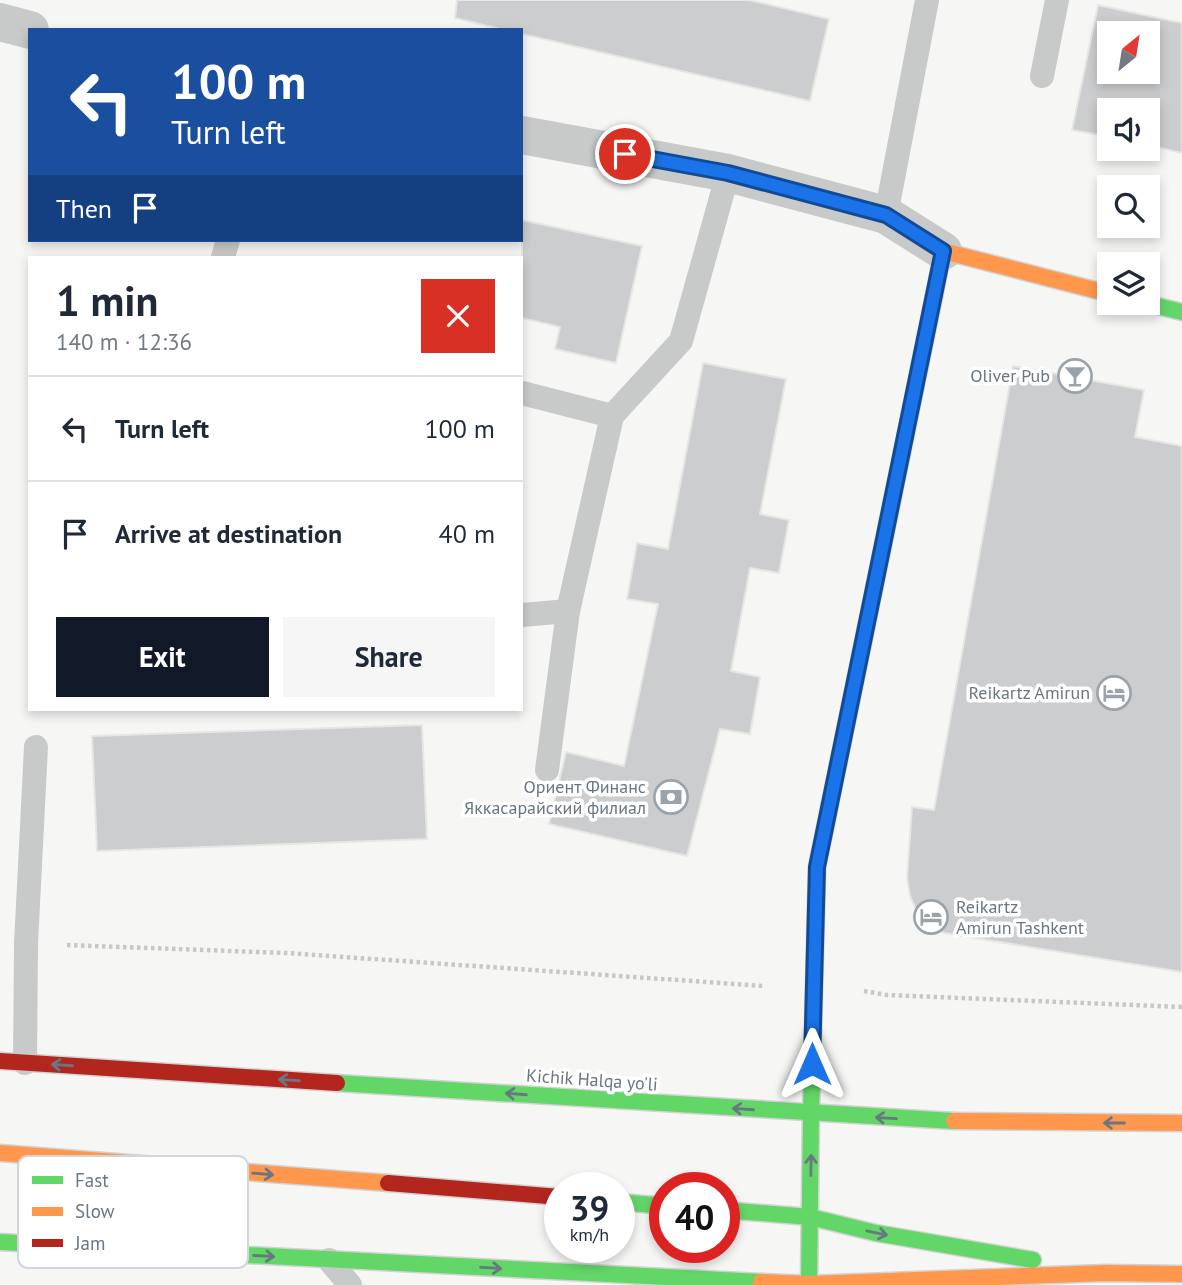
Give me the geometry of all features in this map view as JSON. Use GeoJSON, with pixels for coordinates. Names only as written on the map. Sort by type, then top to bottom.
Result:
{"type":"FeatureCollection","features":[{"type":"Feature","properties":{"kind":"main road"},"geometry":{"type":"LineString","coordinates":[[809,1284],[817,867],[943,251],[1097,291]]}},
{"type":"Feature","properties":{"kind":"main road"},"geometry":{"type":"LineString","coordinates":[[1160,307],[1182,312]]}},
{"type":"Feature","properties":{"kind":"main road","name":"Kichik Halqa yo'li"},"geometry":{"type":"LineString","coordinates":[[0,1061],[811,1113],[984,1122],[1182,1123]]}},
{"type":"Feature","properties":{"kind":"main road"},"geometry":{"type":"LineString","coordinates":[[0,1153],[38,1156]]}},
{"type":"Feature","properties":{"kind":"main road"},"geometry":{"type":"LineString","coordinates":[[248,1172],[544,1196]]}},
{"type":"Feature","properties":{"kind":"main road"},"geometry":{"type":"LineString","coordinates":[[740,1211],[810,1217],[1105,1279]]}},
{"type":"Feature","properties":{"kind":"main road"},"geometry":{"type":"LineString","coordinates":[[0,1242],[18,1243]]}},
{"type":"Feature","properties":{"kind":"main road"},"geometry":{"type":"LineString","coordinates":[[248,1256],[809,1284],[1105,1279],[1182,1274]]}},
{"type":"Feature","properties":{"kind":"street"},"geometry":{"type":"LineString","coordinates":[[0,22],[28,29]]}},
{"type":"Feature","properties":{"kind":"street"},"geometry":{"type":"LineString","coordinates":[[523,135],[728,173],[886,215],[943,251]]}},
{"type":"Feature","properties":{"kind":"lane"},"geometry":{"type":"LineString","coordinates":[[886,215],[927,0]]}},
{"type":"Feature","properties":{"kind":"lane"},"geometry":{"type":"LineString","coordinates":[[1042,76],[1057,0]]}},
{"type":"Feature","properties":{"kind":"lane"},"geometry":{"type":"LineString","coordinates":[[547,770],[568,611],[612,416],[681,341],[728,173]]}},
{"type":"Feature","properties":{"kind":"lane"},"geometry":{"type":"LineString","coordinates":[[523,393],[612,416]]}},
{"type":"Feature","properties":{"kind":"lane"},"geometry":{"type":"LineString","coordinates":[[523,615],[568,611]]}},
{"type":"Feature","properties":{"kind":"lane"},"geometry":{"type":"LineString","coordinates":[[25,1063],[26,944],[36,747]]}},
{"type":"Feature","properties":{"kind":"lane"},"geometry":{"type":"LineString","coordinates":[[329,1260],[350,1285]]}},
{"type":"Feature","properties":{"kind":"path"},"geometry":{"type":"LineString","coordinates":[[26,944],[286,953],[769,986]]}},
{"type":"Feature","properties":{"kind":"path"},"geometry":{"type":"LineString","coordinates":[[866,991],[901,995],[1182,1007]]}},
{"type":"Feature","properties":{"kind":"building"},"geometry":{"type":"Polygon","coordinates":[[[457,0],[749,0],[829,19],[810,101],[523,34],[523,28],[496,28],[455,18],[457,0]]]}},
{"type":"Feature","properties":{"kind":"building"},"geometry":{"type":"Polygon","coordinates":[[[1098,5],[1182,23],[1182,153],[1160,148],[1160,98],[1097,98],[1097,135],[1072,130],[1098,5]]]}},
{"type":"Feature","properties":{"kind":"building"},"geometry":{"type":"Polygon","coordinates":[[[523,220],[642,246],[616,363],[555,349],[560,327],[523,318],[523,220]]]}},
{"type":"Feature","properties":{"kind":"building"},"geometry":{"type":"Polygon","coordinates":[[[703,363],[786,379],[760,514],[789,520],[779,573],[750,568],[731,671],[760,677],[750,734],[720,729],[687,856],[549,824],[566,752],[624,766],[658,604],[627,599],[637,543],[668,549],[703,363]]]}},
{"type":"Feature","properties":{"kind":"building"},"geometry":{"type":"Polygon","coordinates":[[[1013,366],[1144,390],[1135,437],[1182,446],[1182,972],[944,933],[928,926],[917,912],[910,896],[907,878],[912,807],[934,810],[1013,366]]]}},
{"type":"Feature","properties":{"kind":"building"},"geometry":{"type":"Polygon","coordinates":[[[422,725],[427,839],[97,851],[92,736],[422,725]]]}},
{"type":"Feature","properties":{"kind":"traffic: fast"},"geometry":{"type":"LineString","coordinates":[[811,1113],[817,867],[934,296]]}},
{"type":"Feature","properties":{"kind":"traffic: fast"},"geometry":{"type":"LineString","coordinates":[[1160,307],[1182,312]]}},
{"type":"Feature","properties":{"kind":"traffic: fast"},"geometry":{"type":"LineString","coordinates":[[337,1083],[954,1121]]}},
{"type":"Feature","properties":{"kind":"traffic: fast"},"geometry":{"type":"LineString","coordinates":[[809,1284],[811,1113]]}},
{"type":"Feature","properties":{"kind":"traffic: fast"},"geometry":{"type":"LineString","coordinates":[[635,1203],[649,1205]]}},
{"type":"Feature","properties":{"kind":"traffic: fast"},"geometry":{"type":"LineString","coordinates":[[740,1211],[810,1217],[876,1233],[1033,1260]]}},
{"type":"Feature","properties":{"kind":"traffic: fast"},"geometry":{"type":"LineString","coordinates":[[0,1242],[18,1243]]}},
{"type":"Feature","properties":{"kind":"traffic: fast"},"geometry":{"type":"LineString","coordinates":[[248,1255],[761,1282]]}},
{"type":"Feature","properties":{"kind":"traffic: slow"},"geometry":{"type":"LineString","coordinates":[[934,296],[943,251],[1097,291]]}},
{"type":"Feature","properties":{"kind":"traffic: slow"},"geometry":{"type":"LineString","coordinates":[[954,1121],[1182,1123]]}},
{"type":"Feature","properties":{"kind":"traffic: slow"},"geometry":{"type":"LineString","coordinates":[[0,1153],[39,1156]]}},
{"type":"Feature","properties":{"kind":"traffic: slow"},"geometry":{"type":"LineString","coordinates":[[248,1172],[388,1183]]}},
{"type":"Feature","properties":{"kind":"traffic: slow"},"geometry":{"type":"LineString","coordinates":[[761,1282],[809,1284],[1105,1273],[1182,1274]]}},
{"type":"Feature","properties":{"kind":"traffic: jam"},"geometry":{"type":"LineString","coordinates":[[0,1061],[337,1083]]}},
{"type":"Feature","properties":{"kind":"traffic: jam"},"geometry":{"type":"LineString","coordinates":[[388,1183],[544,1196]]}},
{"type":"Feature","properties":{"kind":"place","name":"Oliver Pub"},"geometry":{"type":"Point","coordinates":[1075,376]}},
{"type":"Feature","properties":{"kind":"place","name":"Reikartz Amirun"},"geometry":{"type":"Point","coordinates":[1114,693]}},
{"type":"Feature","properties":{"kind":"place","name":"Ориент Финанс Яккасарайский филиал"},"geometry":{"type":"Point","coordinates":[671,797]}},
{"type":"Feature","properties":{"kind":"place","name":"Reikartz Amirun Tashkent"},"geometry":{"type":"Point","coordinates":[931,917]}},
{"type":"Feature","properties":{"kind":"route"},"geometry":{"type":"LineString","coordinates":[[625,154],[728,173],[886,215],[943,251],[817,867],[812,1064]]}}]}
